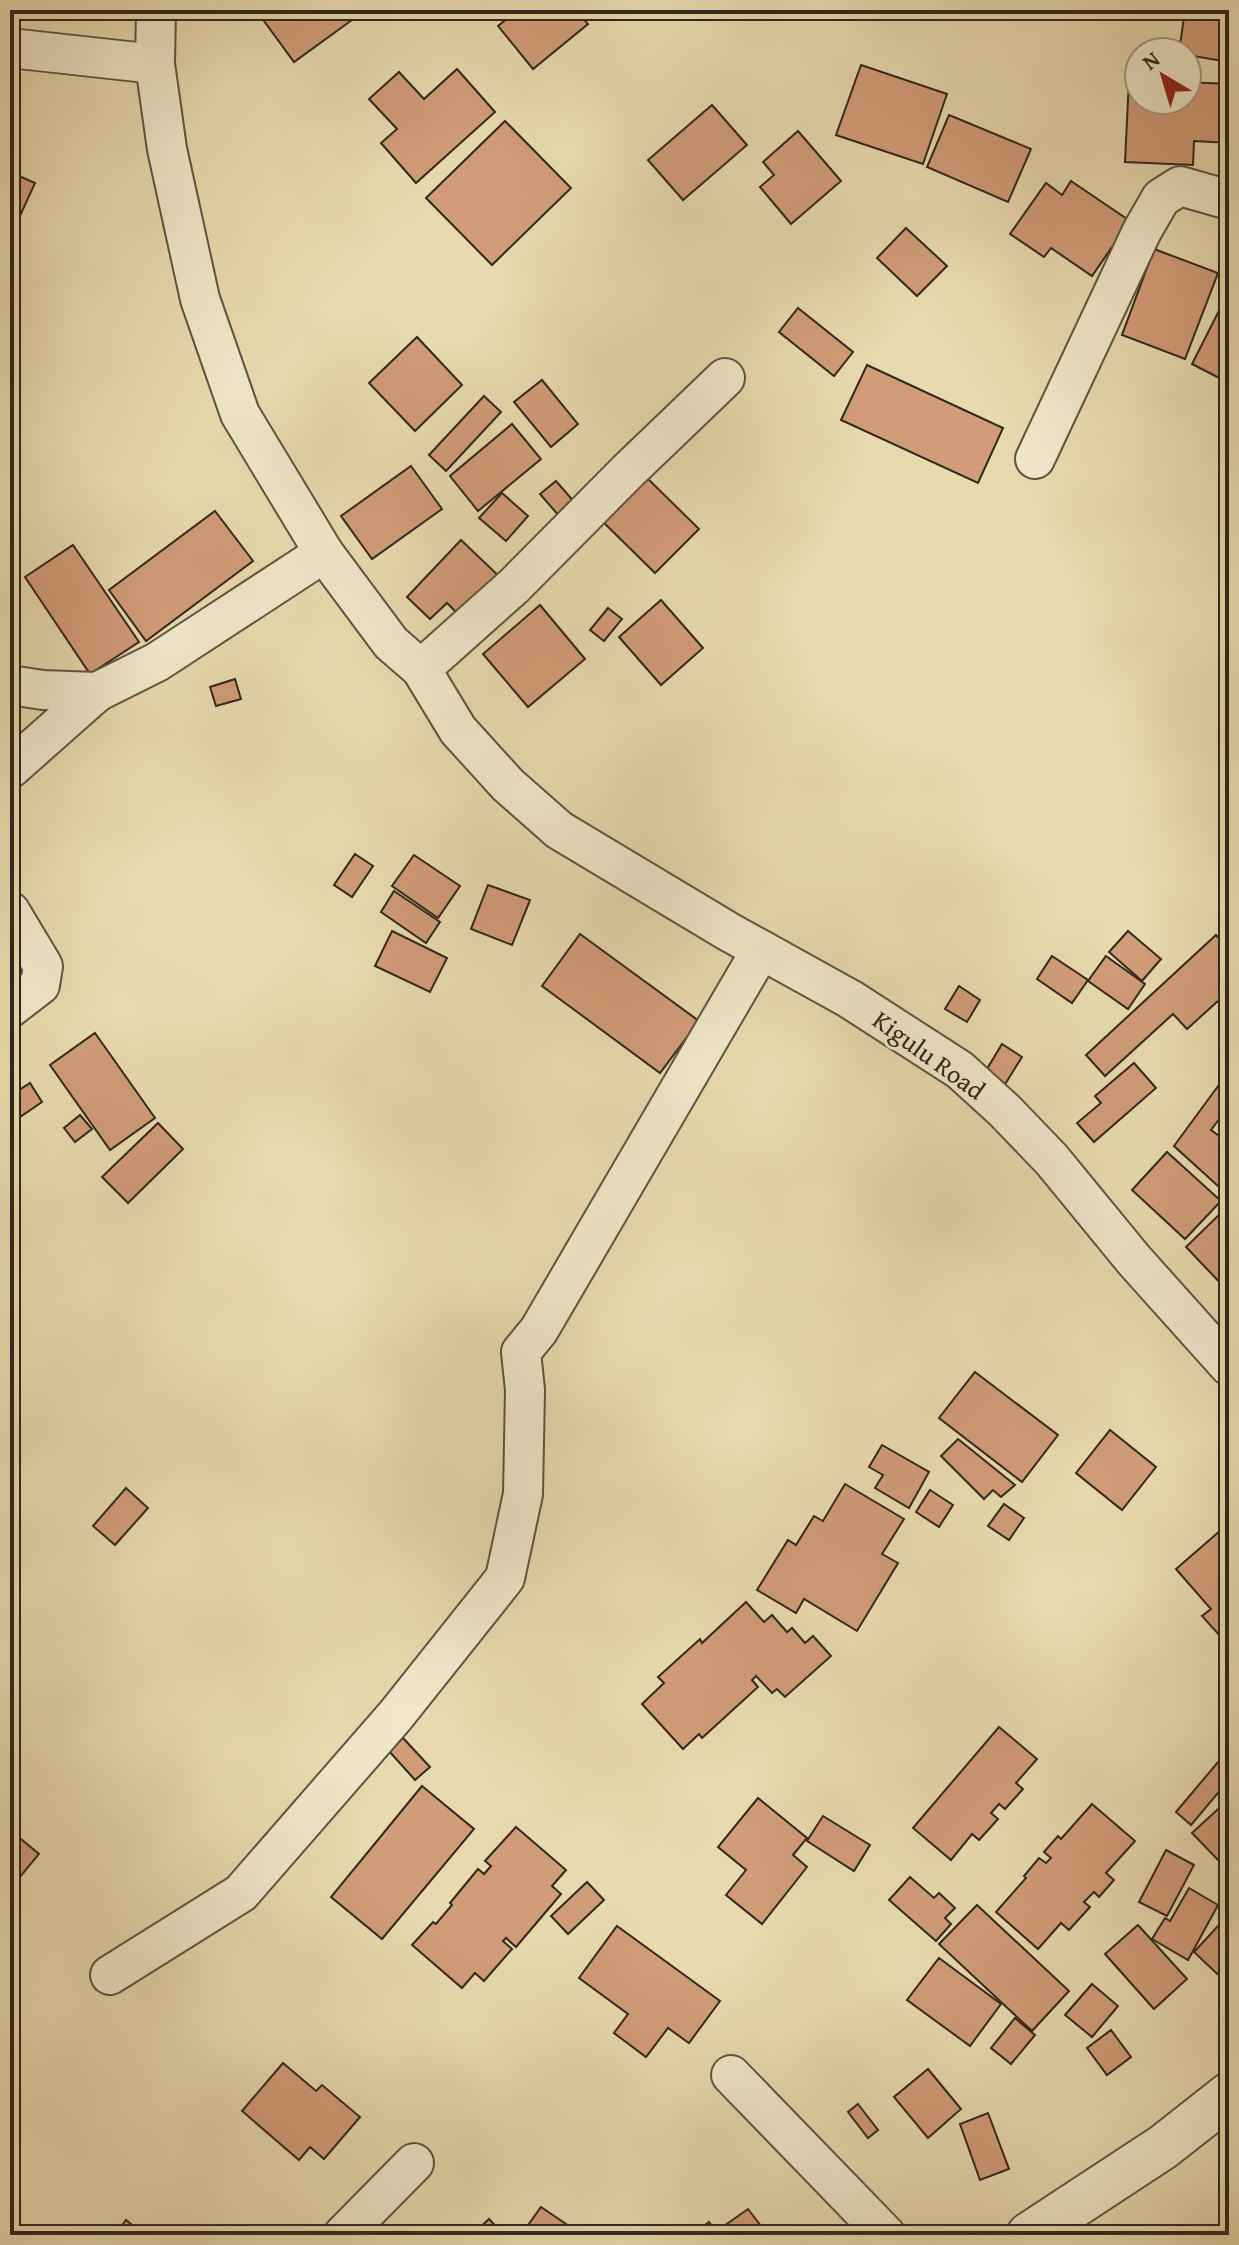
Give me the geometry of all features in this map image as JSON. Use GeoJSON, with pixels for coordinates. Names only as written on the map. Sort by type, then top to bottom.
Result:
{"type":"FeatureCollection","features":[{"type":"Feature","properties":{"kind":"street","name":"Kigulu Road"},"geometry":{"type":"LineString","coordinates":[[156,10],[155,64],[167,149],[197,284],[240,414],[324,553],[391,643],[421,669],[458,730],[508,785],[559,830],[850,999],[960,1070],[1052,1160],[1134,1260],[1229,1366]]}},
{"type":"Feature","properties":{"kind":"street"},"geometry":{"type":"LineString","coordinates":[[10,48],[155,64]]}},
{"type":"Feature","properties":{"kind":"street"},"geometry":{"type":"LineString","coordinates":[[1035,459],[1142,231],[1161,198],[1180,186],[1229,200]]}},
{"type":"Feature","properties":{"kind":"street"},"geometry":{"type":"LineString","coordinates":[[421,669],[514,586],[725,378]]}},
{"type":"Feature","properties":{"kind":"street"},"geometry":{"type":"LineString","coordinates":[[10,769],[97,692],[157,662],[324,553]]}},
{"type":"Feature","properties":{"kind":"street"},"geometry":{"type":"LineString","coordinates":[[10,685],[97,692]]}},
{"type":"Feature","properties":{"kind":"street"},"geometry":{"type":"LineString","coordinates":[[10,911],[43,966],[40,985],[10,1008]]}},
{"type":"Feature","properties":{"kind":"street"},"geometry":{"type":"LineString","coordinates":[[110,1975],[241,1893],[396,1715],[505,1578],[523,1494],[525,1390],[521,1352],[539,1330],[761,950]]}},
{"type":"Feature","properties":{"kind":"street"},"geometry":{"type":"LineString","coordinates":[[731,2075],[886,2235]]}},
{"type":"Feature","properties":{"kind":"street"},"geometry":{"type":"LineString","coordinates":[[1029,2235],[1163,2147],[1229,2095]]}},
{"type":"Feature","properties":{"kind":"street"},"geometry":{"type":"LineString","coordinates":[[343,2235],[414,2163]]}},
{"type":"Feature","properties":{"kind":"building"},"geometry":{"type":"Polygon","coordinates":[[[256,10],[362,10],[363,12],[294,62],[256,10]]]}},
{"type":"Feature","properties":{"kind":"building"},"geometry":{"type":"Polygon","coordinates":[[[518,10],[576,10],[588,24],[533,69],[498,26],[518,10]]]}},
{"type":"Feature","properties":{"kind":"building"},"geometry":{"type":"Polygon","coordinates":[[[1185,10],[1229,10],[1229,62],[1203,58],[1203,36],[1181,36],[1185,10]]]}},
{"type":"Feature","properties":{"kind":"building"},"geometry":{"type":"Polygon","coordinates":[[[861,65],[947,94],[923,164],[836,135],[861,65]]]}},
{"type":"Feature","properties":{"kind":"building"},"geometry":{"type":"Polygon","coordinates":[[[457,69],[495,112],[416,183],[381,143],[397,129],[369,99],[399,72],[424,99],[457,69]]]}},
{"type":"Feature","properties":{"kind":"building"},"geometry":{"type":"Polygon","coordinates":[[[1203,83],[1229,84],[1229,143],[1194,141],[1193,165],[1125,162],[1127,116],[1203,116],[1203,83]]]}},
{"type":"Feature","properties":{"kind":"building"},"geometry":{"type":"Polygon","coordinates":[[[712,105],[747,145],[683,200],[648,160],[712,105]]]}},
{"type":"Feature","properties":{"kind":"building"},"geometry":{"type":"Polygon","coordinates":[[[949,115],[1031,149],[1008,202],[927,167],[949,115]]]}},
{"type":"Feature","properties":{"kind":"building"},"geometry":{"type":"Polygon","coordinates":[[[505,121],[571,188],[492,265],[426,198],[505,121]]]}},
{"type":"Feature","properties":{"kind":"building"},"geometry":{"type":"Polygon","coordinates":[[[798,131],[841,181],[791,224],[760,187],[774,175],[763,162],[798,131]]]}},
{"type":"Feature","properties":{"kind":"building"},"geometry":{"type":"Polygon","coordinates":[[[10,172],[35,183],[20,216],[10,211],[10,172]]]}},
{"type":"Feature","properties":{"kind":"building"},"geometry":{"type":"Polygon","coordinates":[[[1071,181],[1130,221],[1092,276],[1051,248],[1044,257],[1010,234],[1046,183],[1062,195],[1071,181]]]}},
{"type":"Feature","properties":{"kind":"building"},"geometry":{"type":"Polygon","coordinates":[[[906,228],[947,266],[917,296],[877,258],[906,228]]]}},
{"type":"Feature","properties":{"kind":"building"},"geometry":{"type":"Polygon","coordinates":[[[1154,249],[1218,273],[1185,359],[1122,335],[1154,249]]]}},
{"type":"Feature","properties":{"kind":"building"},"geometry":{"type":"Polygon","coordinates":[[[1229,291],[1229,383],[1192,364],[1229,291]]]}},
{"type":"Feature","properties":{"kind":"building"},"geometry":{"type":"Polygon","coordinates":[[[798,308],[853,352],[834,376],[779,332],[798,308]]]}},
{"type":"Feature","properties":{"kind":"building"},"geometry":{"type":"Polygon","coordinates":[[[417,337],[462,385],[415,431],[369,383],[417,337]]]}},
{"type":"Feature","properties":{"kind":"building"},"geometry":{"type":"Polygon","coordinates":[[[867,365],[1003,428],[978,483],[841,420],[867,365]]]}},
{"type":"Feature","properties":{"kind":"building"},"geometry":{"type":"Polygon","coordinates":[[[542,380],[578,424],[551,447],[514,402],[542,380]]]}},
{"type":"Feature","properties":{"kind":"building"},"geometry":{"type":"Polygon","coordinates":[[[484,396],[501,412],[446,471],[429,455],[484,396]]]}},
{"type":"Feature","properties":{"kind":"building"},"geometry":{"type":"Polygon","coordinates":[[[512,424],[541,459],[478,511],[450,476],[512,424]]]}},
{"type":"Feature","properties":{"kind":"building"},"geometry":{"type":"Polygon","coordinates":[[[411,466],[442,509],[372,559],[341,516],[411,466]]]}},
{"type":"Feature","properties":{"kind":"building"},"geometry":{"type":"Polygon","coordinates":[[[643,474],[699,529],[655,573],[599,518],[643,474]]]}},
{"type":"Feature","properties":{"kind":"building"},"geometry":{"type":"Polygon","coordinates":[[[556,481],[576,504],[560,517],[540,494],[556,481]]]}},
{"type":"Feature","properties":{"kind":"building"},"geometry":{"type":"Polygon","coordinates":[[[502,493],[528,516],[506,541],[479,518],[502,493]]]}},
{"type":"Feature","properties":{"kind":"building"},"geometry":{"type":"Polygon","coordinates":[[[215,511],[253,561],[146,641],[109,590],[215,511]]]}},
{"type":"Feature","properties":{"kind":"building"},"geometry":{"type":"Polygon","coordinates":[[[461,540],[503,580],[464,620],[447,603],[430,619],[407,597],[461,540]]]}},
{"type":"Feature","properties":{"kind":"building"},"geometry":{"type":"Polygon","coordinates":[[[73,545],[139,642],[90,674],[25,577],[73,545]]]}},
{"type":"Feature","properties":{"kind":"building"},"geometry":{"type":"Polygon","coordinates":[[[661,600],[703,648],[661,685],[619,637],[661,600]]]}},
{"type":"Feature","properties":{"kind":"building"},"geometry":{"type":"Polygon","coordinates":[[[540,605],[585,659],[528,707],[483,654],[540,605]]]}},
{"type":"Feature","properties":{"kind":"building"},"geometry":{"type":"Polygon","coordinates":[[[608,608],[622,619],[604,641],[590,630],[608,608]]]}},
{"type":"Feature","properties":{"kind":"building"},"geometry":{"type":"Polygon","coordinates":[[[235,679],[241,699],[216,706],[210,687],[235,679]]]}},
{"type":"Feature","properties":{"kind":"building"},"geometry":{"type":"Polygon","coordinates":[[[355,854],[373,866],[352,897],[334,885],[355,854]]]}},
{"type":"Feature","properties":{"kind":"building"},"geometry":{"type":"Polygon","coordinates":[[[414,855],[460,886],[438,918],[392,886],[414,855]]]}},
{"type":"Feature","properties":{"kind":"building"},"geometry":{"type":"Polygon","coordinates":[[[488,885],[530,900],[512,945],[471,929],[488,885]]]}},
{"type":"Feature","properties":{"kind":"building"},"geometry":{"type":"Polygon","coordinates":[[[394,891],[440,922],[426,943],[381,912],[394,891]]]}},
{"type":"Feature","properties":{"kind":"building"},"geometry":{"type":"Polygon","coordinates":[[[392,931],[447,958],[430,992],[375,966],[392,931]]]}},
{"type":"Feature","properties":{"kind":"building"},"geometry":{"type":"Polygon","coordinates":[[[1128,931],[1161,959],[1142,981],[1109,952],[1128,931]]]}},
{"type":"Feature","properties":{"kind":"building"},"geometry":{"type":"Polygon","coordinates":[[[580,934],[699,1021],[660,1073],[542,986],[580,934]]]}},
{"type":"Feature","properties":{"kind":"building"},"geometry":{"type":"Polygon","coordinates":[[[1216,935],[1229,949],[1229,991],[1187,1029],[1173,1014],[1105,1076],[1086,1055],[1216,935]]]}},
{"type":"Feature","properties":{"kind":"building"},"geometry":{"type":"Polygon","coordinates":[[[1052,956],[1088,980],[1072,1003],[1037,979],[1052,956]]]}},
{"type":"Feature","properties":{"kind":"building"},"geometry":{"type":"Polygon","coordinates":[[[1106,956],[1145,984],[1128,1009],[1088,981],[1106,956]]]}},
{"type":"Feature","properties":{"kind":"building"},"geometry":{"type":"Polygon","coordinates":[[[959,986],[980,1000],[967,1022],[945,1009],[959,986]]]}},
{"type":"Feature","properties":{"kind":"building"},"geometry":{"type":"Polygon","coordinates":[[[95,1033],[155,1118],[110,1150],[50,1065],[95,1033]]]}},
{"type":"Feature","properties":{"kind":"building"},"geometry":{"type":"Polygon","coordinates":[[[1002,1044],[1022,1057],[1004,1086],[984,1074],[1002,1044]]]}},
{"type":"Feature","properties":{"kind":"building"},"geometry":{"type":"Polygon","coordinates":[[[1134,1063],[1156,1088],[1094,1142],[1077,1123],[1101,1103],[1095,1096],[1134,1063]]]}},
{"type":"Feature","properties":{"kind":"building"},"geometry":{"type":"Polygon","coordinates":[[[1224,1078],[1229,1081],[1229,1106],[1211,1130],[1229,1143],[1229,1196],[1174,1146],[1224,1078]]]}},
{"type":"Feature","properties":{"kind":"building"},"geometry":{"type":"Polygon","coordinates":[[[30,1083],[42,1102],[20,1117],[10,1096],[30,1083]]]}},
{"type":"Feature","properties":{"kind":"building"},"geometry":{"type":"Polygon","coordinates":[[[80,1115],[92,1129],[75,1142],[64,1128],[80,1115]]]}},
{"type":"Feature","properties":{"kind":"building"},"geometry":{"type":"Polygon","coordinates":[[[158,1123],[183,1149],[128,1203],[102,1177],[158,1123]]]}},
{"type":"Feature","properties":{"kind":"building"},"geometry":{"type":"Polygon","coordinates":[[[1167,1152],[1221,1201],[1185,1239],[1132,1190],[1167,1152]]]}},
{"type":"Feature","properties":{"kind":"building"},"geometry":{"type":"Polygon","coordinates":[[[1229,1205],[1229,1288],[1227,1290],[1186,1247],[1229,1205]]]}},
{"type":"Feature","properties":{"kind":"building"},"geometry":{"type":"Polygon","coordinates":[[[975,1372],[1058,1435],[1022,1482],[939,1418],[975,1372]]]}},
{"type":"Feature","properties":{"kind":"building"},"geometry":{"type":"Polygon","coordinates":[[[1110,1430],[1156,1467],[1122,1510],[1076,1473],[1110,1430]]]}},
{"type":"Feature","properties":{"kind":"building"},"geometry":{"type":"Polygon","coordinates":[[[958,1439],[1015,1485],[1001,1497],[993,1490],[984,1499],[941,1456],[958,1439]]]}},
{"type":"Feature","properties":{"kind":"building"},"geometry":{"type":"Polygon","coordinates":[[[882,1445],[929,1472],[909,1508],[875,1488],[883,1475],[869,1467],[882,1445]]]}},
{"type":"Feature","properties":{"kind":"building"},"geometry":{"type":"Polygon","coordinates":[[[845,1484],[904,1519],[882,1554],[898,1563],[857,1631],[804,1599],[796,1613],[757,1590],[788,1540],[796,1545],[814,1516],[823,1521],[845,1484]]]}},
{"type":"Feature","properties":{"kind":"building"},"geometry":{"type":"Polygon","coordinates":[[[126,1488],[148,1508],[115,1545],[93,1526],[126,1488]]]}},
{"type":"Feature","properties":{"kind":"building"},"geometry":{"type":"Polygon","coordinates":[[[930,1490],[953,1505],[939,1527],[916,1512],[930,1490]]]}},
{"type":"Feature","properties":{"kind":"building"},"geometry":{"type":"Polygon","coordinates":[[[1004,1504],[1024,1518],[1009,1540],[988,1526],[1004,1504]]]}},
{"type":"Feature","properties":{"kind":"building"},"geometry":{"type":"Polygon","coordinates":[[[1229,1523],[1229,1646],[1202,1616],[1211,1609],[1176,1569],[1229,1523]]]}},
{"type":"Feature","properties":{"kind":"building"},"geometry":{"type":"Polygon","coordinates":[[[746,1602],[764,1622],[772,1615],[787,1632],[792,1628],[805,1643],[813,1636],[831,1656],[785,1697],[777,1689],[772,1693],[756,1676],[752,1680],[758,1687],[702,1738],[699,1734],[683,1749],[642,1704],[664,1683],[658,1677],[700,1639],[702,1643],[746,1602]]]}},
{"type":"Feature","properties":{"kind":"building"},"geometry":{"type":"Polygon","coordinates":[[[999,1727],[1037,1759],[1016,1783],[1023,1789],[1005,1809],[999,1804],[991,1813],[998,1819],[979,1840],[972,1834],[951,1860],[913,1828],[999,1727]]]}},
{"type":"Feature","properties":{"kind":"building"},"geometry":{"type":"Polygon","coordinates":[[[403,1738],[430,1767],[415,1780],[389,1751],[403,1738]]]}},
{"type":"Feature","properties":{"kind":"building"},"geometry":{"type":"Polygon","coordinates":[[[1224,1755],[1229,1759],[1229,1780],[1191,1825],[1176,1812],[1224,1755]]]}},
{"type":"Feature","properties":{"kind":"building"},"geometry":{"type":"Polygon","coordinates":[[[422,1786],[474,1829],[382,1939],[331,1897],[422,1786]]]}},
{"type":"Feature","properties":{"kind":"building"},"geometry":{"type":"Polygon","coordinates":[[[758,1798],[807,1838],[793,1855],[807,1867],[762,1924],[726,1895],[746,1870],[718,1847],[758,1798]]]}},
{"type":"Feature","properties":{"kind":"building"},"geometry":{"type":"Polygon","coordinates":[[[1229,1799],[1229,1853],[1220,1862],[1192,1833],[1229,1799]]]}},
{"type":"Feature","properties":{"kind":"building"},"geometry":{"type":"Polygon","coordinates":[[[1092,1804],[1135,1841],[1106,1873],[1114,1880],[1099,1897],[1094,1892],[1084,1902],[1090,1907],[1069,1930],[1061,1923],[1038,1949],[996,1912],[1039,1858],[1046,1863],[1051,1858],[1044,1852],[1058,1836],[1061,1839],[1092,1804]]]}},
{"type":"Feature","properties":{"kind":"building"},"geometry":{"type":"Polygon","coordinates":[[[823,1816],[870,1845],[854,1871],[807,1841],[823,1816]]]}},
{"type":"Feature","properties":{"kind":"building"},"geometry":{"type":"Polygon","coordinates":[[[516,1827],[566,1870],[552,1886],[561,1894],[516,1947],[506,1938],[503,1941],[512,1949],[484,1981],[475,1973],[462,1988],[412,1945],[433,1922],[436,1924],[478,1869],[484,1874],[491,1866],[485,1861],[516,1827]]]}},
{"type":"Feature","properties":{"kind":"building"},"geometry":{"type":"Polygon","coordinates":[[[10,1830],[39,1854],[10,1889],[10,1830]]]}},
{"type":"Feature","properties":{"kind":"building"},"geometry":{"type":"Polygon","coordinates":[[[1166,1850],[1194,1865],[1167,1916],[1139,1902],[1166,1850]]]}},
{"type":"Feature","properties":{"kind":"building"},"geometry":{"type":"Polygon","coordinates":[[[910,1877],[934,1898],[939,1893],[955,1908],[945,1918],[951,1924],[936,1941],[889,1900],[910,1877]]]}},
{"type":"Feature","properties":{"kind":"building"},"geometry":{"type":"Polygon","coordinates":[[[587,1882],[604,1900],[568,1934],[551,1916],[587,1882]]]}},
{"type":"Feature","properties":{"kind":"building"},"geometry":{"type":"Polygon","coordinates":[[[1189,1888],[1218,1905],[1188,1960],[1152,1939],[1165,1918],[1170,1921],[1189,1888]]]}},
{"type":"Feature","properties":{"kind":"building"},"geometry":{"type":"Polygon","coordinates":[[[977,1905],[1069,1991],[1032,2031],[939,1944],[977,1905]]]}},
{"type":"Feature","properties":{"kind":"building"},"geometry":{"type":"Polygon","coordinates":[[[1229,1914],[1229,1985],[1194,1952],[1229,1914]]]}},
{"type":"Feature","properties":{"kind":"building"},"geometry":{"type":"Polygon","coordinates":[[[1138,1925],[1187,1979],[1154,2009],[1105,1954],[1138,1925]]]}},
{"type":"Feature","properties":{"kind":"building"},"geometry":{"type":"Polygon","coordinates":[[[617,1926],[720,2001],[689,2043],[668,2028],[646,2057],[614,2033],[628,2014],[579,1978],[617,1926]]]}},
{"type":"Feature","properties":{"kind":"building"},"geometry":{"type":"Polygon","coordinates":[[[939,1958],[1001,2004],[970,2046],[907,2000],[939,1958]]]}},
{"type":"Feature","properties":{"kind":"building"},"geometry":{"type":"Polygon","coordinates":[[[1092,1984],[1118,2006],[1092,2037],[1065,2015],[1092,1984]]]}},
{"type":"Feature","properties":{"kind":"building"},"geometry":{"type":"Polygon","coordinates":[[[1015,2018],[1035,2035],[1011,2064],[991,2048],[1015,2018]]]}},
{"type":"Feature","properties":{"kind":"building"},"geometry":{"type":"Polygon","coordinates":[[[1111,2030],[1131,2057],[1107,2075],[1087,2048],[1111,2030]]]}},
{"type":"Feature","properties":{"kind":"building"},"geometry":{"type":"Polygon","coordinates":[[[283,2063],[316,2091],[322,2085],[360,2117],[324,2159],[310,2147],[299,2160],[242,2111],[283,2063]]]}},
{"type":"Feature","properties":{"kind":"building"},"geometry":{"type":"Polygon","coordinates":[[[928,2069],[961,2109],[928,2138],[894,2097],[928,2069]]]}},
{"type":"Feature","properties":{"kind":"building"},"geometry":{"type":"Polygon","coordinates":[[[858,2104],[878,2130],[868,2138],[848,2112],[858,2104]]]}},
{"type":"Feature","properties":{"kind":"building"},"geometry":{"type":"Polygon","coordinates":[[[988,2113],[1009,2169],[980,2180],[960,2124],[988,2113]]]}},
{"type":"Feature","properties":{"kind":"building"},"geometry":{"type":"Polygon","coordinates":[[[541,2207],[569,2226],[562,2235],[521,2235],[541,2207]]]}},
{"type":"Feature","properties":{"kind":"building"},"geometry":{"type":"Polygon","coordinates":[[[748,2209],[768,2235],[731,2235],[724,2226],[748,2209]]]}},
{"type":"Feature","properties":{"kind":"building"},"geometry":{"type":"Polygon","coordinates":[[[489,2219],[504,2235],[472,2235],[489,2219]]]}},
{"type":"Feature","properties":{"kind":"building"},"geometry":{"type":"Polygon","coordinates":[[[126,2220],[145,2235],[115,2235],[126,2220]]]}},
{"type":"Feature","properties":{"kind":"building"},"geometry":{"type":"Polygon","coordinates":[[[709,2222],[719,2235],[692,2235],[709,2222]]]}}]}
